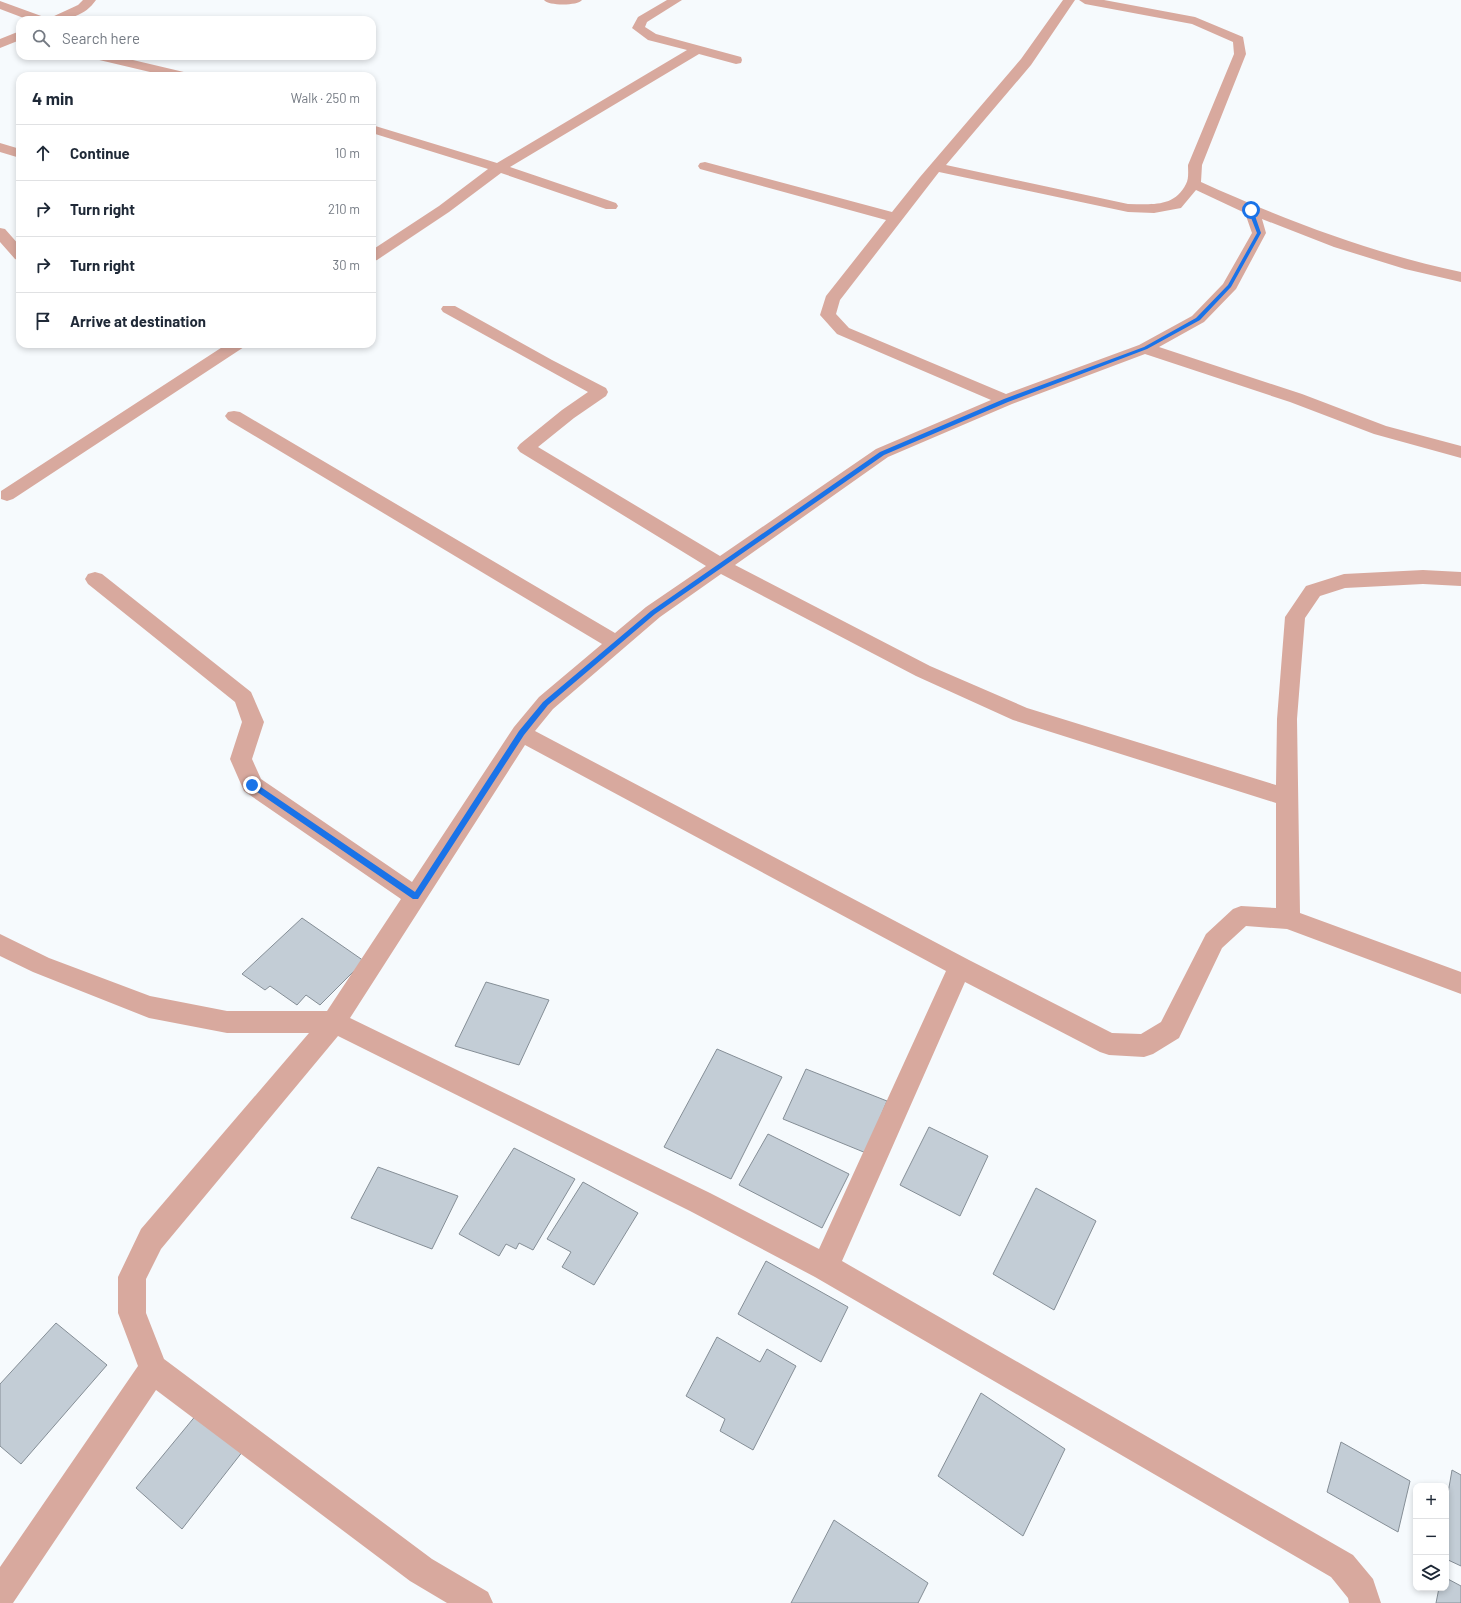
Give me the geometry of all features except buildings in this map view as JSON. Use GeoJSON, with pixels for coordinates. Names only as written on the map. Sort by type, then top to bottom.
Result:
{"type":"FeatureCollection","features":[{"type":"Feature","properties":{"kind":"street"},"geometry":{"type":"LineString","coordinates":[[65,16],[82,8],[90,0]]}},
{"type":"Feature","properties":{"kind":"street"},"geometry":{"type":"LineString","coordinates":[[550,0],[576,0]]}},
{"type":"Feature","properties":{"kind":"street"},"geometry":{"type":"LineString","coordinates":[[676,0],[642,20],[638,28],[652,37],[736,60]]}},
{"type":"Feature","properties":{"kind":"street"},"geometry":{"type":"LineString","coordinates":[[1006,400],[843,331],[828,315],[832,299],[936,167],[1026,62],[1069,0]]}},
{"type":"Feature","properties":{"kind":"street"},"geometry":{"type":"LineString","coordinates":[[936,167],[1128,208],[1154,209],[1176,205],[1194,184],[1195,165],[1240,54],[1239,40],[1194,21],[1085,0]]}},
{"type":"Feature","properties":{"kind":"street"},"geometry":{"type":"LineString","coordinates":[[0,5],[29,16]]}},
{"type":"Feature","properties":{"kind":"street"},"geometry":{"type":"LineString","coordinates":[[0,44],[16,38]]}},
{"type":"Feature","properties":{"kind":"street"},"geometry":{"type":"LineString","coordinates":[[376,254],[444,209],[499,168],[698,49]]}},
{"type":"Feature","properties":{"kind":"street"},"geometry":{"type":"LineString","coordinates":[[117,60],[166,72]]}},
{"type":"Feature","properties":{"kind":"street"},"geometry":{"type":"LineString","coordinates":[[376,130],[499,168],[611,206]]}},
{"type":"Feature","properties":{"kind":"street"},"geometry":{"type":"LineString","coordinates":[[0,147],[16,153]]}},
{"type":"Feature","properties":{"kind":"street"},"geometry":{"type":"LineString","coordinates":[[0,163],[16,155]]}},
{"type":"Feature","properties":{"kind":"street"},"geometry":{"type":"LineString","coordinates":[[705,166],[896,218]]}},
{"type":"Feature","properties":{"kind":"street"},"geometry":{"type":"LineString","coordinates":[[1194,184],[1251,210],[1339,244],[1410,266],[1461,277]]}},
{"type":"Feature","properties":{"kind":"street"},"geometry":{"type":"LineString","coordinates":[[477,1603],[421,1570],[153,1369],[132,1313],[132,1277],[151,1239],[334,1022],[521,733],[546,703],[653,612],[882,453],[1006,400],[1146,348],[1198,319],[1230,286],[1259,233],[1251,210]]}},
{"type":"Feature","properties":{"kind":"street"},"geometry":{"type":"LineString","coordinates":[[0,232],[16,251]]}},
{"type":"Feature","properties":{"kind":"street"},"geometry":{"type":"LineString","coordinates":[[449,310],[600,392],[568,414],[526,448],[720,565],[923,671],[1020,714],[1122,747],[1288,797]]}},
{"type":"Feature","properties":{"kind":"street"},"geometry":{"type":"LineString","coordinates":[[7,495],[232,348]]}},
{"type":"Feature","properties":{"kind":"street"},"geometry":{"type":"LineString","coordinates":[[1146,348],[1296,398],[1380,430],[1461,452]]}},
{"type":"Feature","properties":{"kind":"street"},"geometry":{"type":"LineString","coordinates":[[234,416],[616,643]]}},
{"type":"Feature","properties":{"kind":"street"},"geometry":{"type":"LineString","coordinates":[[1288,919],[1287,719],[1295,617],[1313,591],[1344,581],[1423,577],[1461,579]]}},
{"type":"Feature","properties":{"kind":"street"},"geometry":{"type":"LineString","coordinates":[[95,579],[244,698],[253,722],[240,759],[252,785],[416,897]]}},
{"type":"Feature","properties":{"kind":"street"},"geometry":{"type":"LineString","coordinates":[[521,733],[960,967],[1109,1044],[1144,1046],[1170,1030],[1214,941],[1241,916],[1288,919],[1461,984]]}},
{"type":"Feature","properties":{"kind":"street"},"geometry":{"type":"LineString","coordinates":[[0,944],[41,965],[149,1007],[227,1022],[334,1022],[692,1198],[825,1267],[1342,1566],[1362,1590],[1365,1603]]}},
{"type":"Feature","properties":{"kind":"street"},"geometry":{"type":"LineString","coordinates":[[825,1267],[960,967]]}},
{"type":"Feature","properties":{"kind":"street"},"geometry":{"type":"LineString","coordinates":[[0,1595],[153,1369]]}},
{"type":"Feature","properties":{"kind":"route"},"geometry":{"type":"LineString","coordinates":[[252,785],[416,897],[521,733],[546,703],[653,612],[882,453],[1006,400],[1146,348],[1198,319],[1230,286],[1259,233],[1251,210]]}}]}
